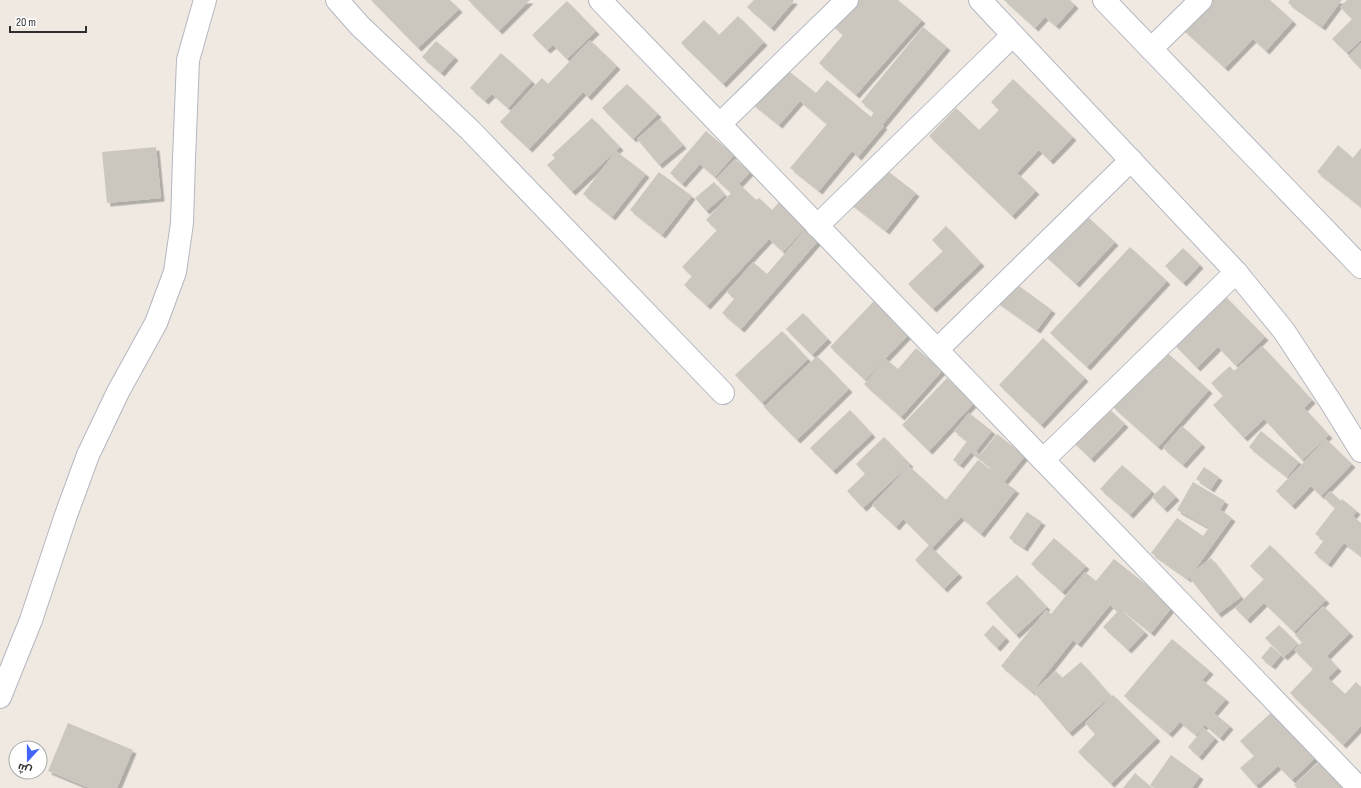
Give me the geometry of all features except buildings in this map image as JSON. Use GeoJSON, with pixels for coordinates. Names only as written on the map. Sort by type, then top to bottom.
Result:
{"type":"FeatureCollection","features":[{"type":"Feature","properties":{"kind":"street"},"geometry":{"type":"LineString","coordinates":[[0,697],[31,620],[88,454],[118,392],[156,323],[175,272],[182,223],[188,60],[204,0]]}},
{"type":"Feature","properties":{"kind":"street"},"geometry":{"type":"LineString","coordinates":[[337,0],[360,26],[470,130],[723,393]]}},
{"type":"Feature","properties":{"kind":"street"},"geometry":{"type":"LineString","coordinates":[[600,0],[1043,460],[1356,776]]}},
{"type":"Feature","properties":{"kind":"street"},"geometry":{"type":"LineString","coordinates":[[720,124],[847,0]]}},
{"type":"Feature","properties":{"kind":"street"},"geometry":{"type":"LineString","coordinates":[[980,0],[1236,272],[1284,331],[1361,451]]}},
{"type":"Feature","properties":{"kind":"street"},"geometry":{"type":"LineString","coordinates":[[1104,0],[1361,267]]}},
{"type":"Feature","properties":{"kind":"street"},"geometry":{"type":"LineString","coordinates":[[1151,49],[1201,0]]}},
{"type":"Feature","properties":{"kind":"street"},"geometry":{"type":"LineString","coordinates":[[817,226],[1013,35]]}},
{"type":"Feature","properties":{"kind":"street"},"geometry":{"type":"LineString","coordinates":[[937,350],[1131,160]]}},
{"type":"Feature","properties":{"kind":"street"},"geometry":{"type":"LineString","coordinates":[[1043,460],[1236,272]]}}]}
